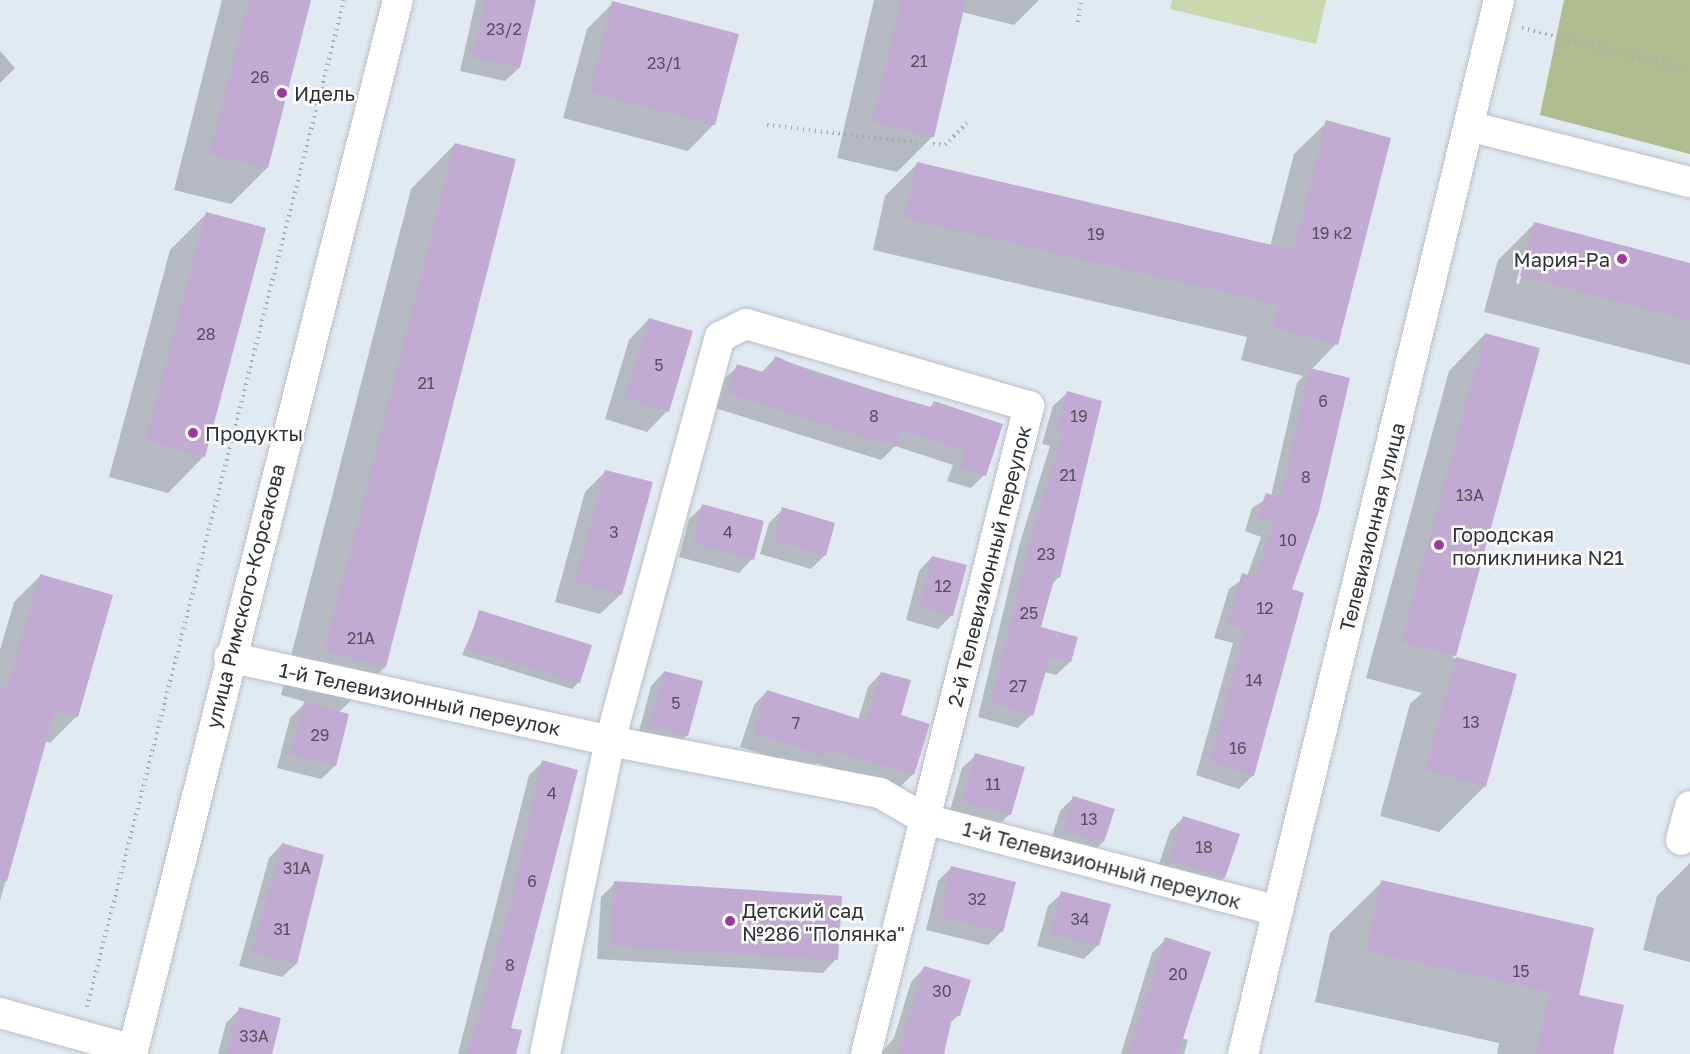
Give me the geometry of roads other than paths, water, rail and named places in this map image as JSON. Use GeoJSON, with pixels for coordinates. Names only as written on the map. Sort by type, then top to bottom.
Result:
{"type":"FeatureCollection","features":[{"type":"Feature","properties":{"kind":"street","name":"улица Римского-Корсакова"},"geometry":{"type":"LineString","coordinates":[[132,1052],[229,657],[398,0]]}},
{"type":"Feature","properties":{"kind":"street","name":"Телевизионная улица"},"geometry":{"type":"LineString","coordinates":[[1243,1054],[1472,127],[1496,10]]}},
{"type":"Feature","properties":{"kind":"street"},"geometry":{"type":"LineString","coordinates":[[1472,127],[1690,182]]}},
{"type":"Feature","properties":{"kind":"street","name":"2-й Телевизионный переулок"},"geometry":{"type":"LineString","coordinates":[[610,741],[720,337],[746,324],[1029,406],[925,819]]}},
{"type":"Feature","properties":{"kind":"street","name":"1-й Телевизионный переулок"},"geometry":{"type":"LineString","coordinates":[[229,657],[610,741],[879,793],[925,819],[1278,911]]}},
{"type":"Feature","properties":{"kind":"street"},"geometry":{"type":"LineString","coordinates":[[544,1054],[610,741]]}},
{"type":"Feature","properties":{"kind":"street"},"geometry":{"type":"LineString","coordinates":[[1681,840],[1690,806]]}},
{"type":"Feature","properties":{"kind":"street"},"geometry":{"type":"LineString","coordinates":[[866,1054],[925,819]]}},
{"type":"Feature","properties":{"kind":"street"},"geometry":{"type":"LineString","coordinates":[[0,1013],[132,1052]]}},
{"type":"Feature","properties":{"kind":"place","name":"Идель"},"geometry":{"type":"Point","coordinates":[282,93]}},
{"type":"Feature","properties":{"kind":"place","name":"Мария-Ра"},"geometry":{"type":"Point","coordinates":[1622,259]}},
{"type":"Feature","properties":{"kind":"place","name":"Продукты"},"geometry":{"type":"Point","coordinates":[193,433]}},
{"type":"Feature","properties":{"kind":"place","name":"Городская поликлиника N21"},"geometry":{"type":"Point","coordinates":[1439,545]}},
{"type":"Feature","properties":{"kind":"place","name":"Детский сад №286 \"Полянка\""},"geometry":{"type":"Point","coordinates":[730,921]}}]}
